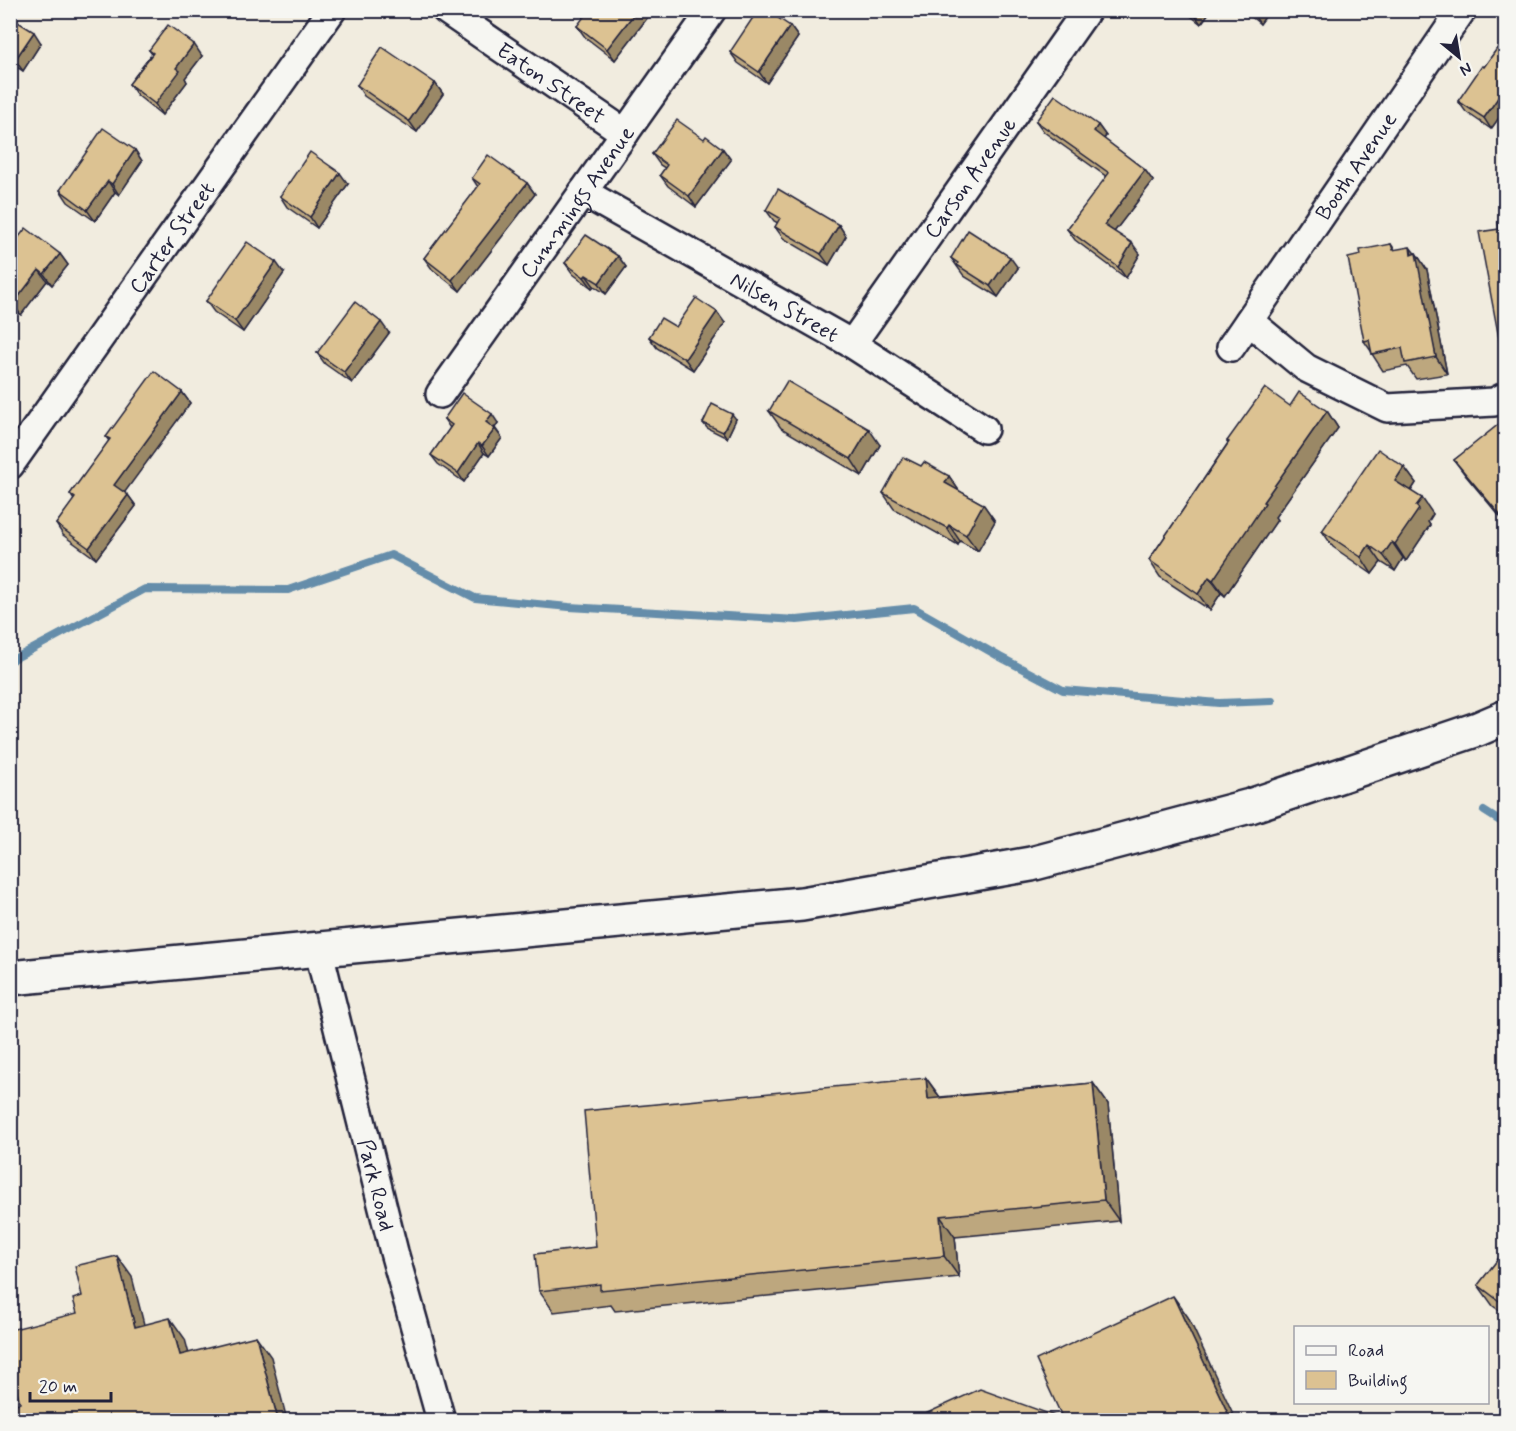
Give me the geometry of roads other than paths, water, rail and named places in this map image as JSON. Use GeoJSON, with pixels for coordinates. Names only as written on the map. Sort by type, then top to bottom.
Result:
{"type":"FeatureCollection","features":[{"type":"Feature","properties":{"kind":"main road"},"geometry":{"type":"LineString","coordinates":[[10,978],[802,904],[1031,864],[1250,806],[1478,729],[1506,717]]}},
{"type":"Feature","properties":{"kind":"street","name":"Carter Street"},"geometry":{"type":"LineString","coordinates":[[10,465],[332,10]]}},
{"type":"Feature","properties":{"kind":"street","name":"Eaton Street"},"geometry":{"type":"LineString","coordinates":[[446,10],[625,133]]}},
{"type":"Feature","properties":{"kind":"street","name":"Cummings Avenue"},"geometry":{"type":"LineString","coordinates":[[440,394],[712,10]]}},
{"type":"Feature","properties":{"kind":"street","name":"Carson Avenue"},"geometry":{"type":"LineString","coordinates":[[852,344],[1088,10]]}},
{"type":"Feature","properties":{"kind":"street","name":"Booth Avenue"},"geometry":{"type":"LineString","coordinates":[[1231,347],[1462,10]]}},
{"type":"Feature","properties":{"kind":"street","name":"Nilsen Street"},"geometry":{"type":"LineString","coordinates":[[583,192],[852,344],[984,429]]}},
{"type":"Feature","properties":{"kind":"street"},"geometry":{"type":"LineString","coordinates":[[1249,321],[1306,368],[1387,408],[1494,402],[1506,396]]}},
{"type":"Feature","properties":{"kind":"street","name":"Park Road"},"geometry":{"type":"LineString","coordinates":[[318,948],[394,1252],[441,1420]]}},
{"type":"Feature","properties":{"kind":"waterway"},"geometry":{"type":"LineString","coordinates":[[10,661],[145,589],[288,590],[391,555],[475,598],[569,607],[797,620],[914,608],[1063,690],[1219,703],[1272,701]]}},
{"type":"Feature","properties":{"kind":"waterway"},"geometry":{"type":"LineString","coordinates":[[1484,811],[1506,825]]}}]}
